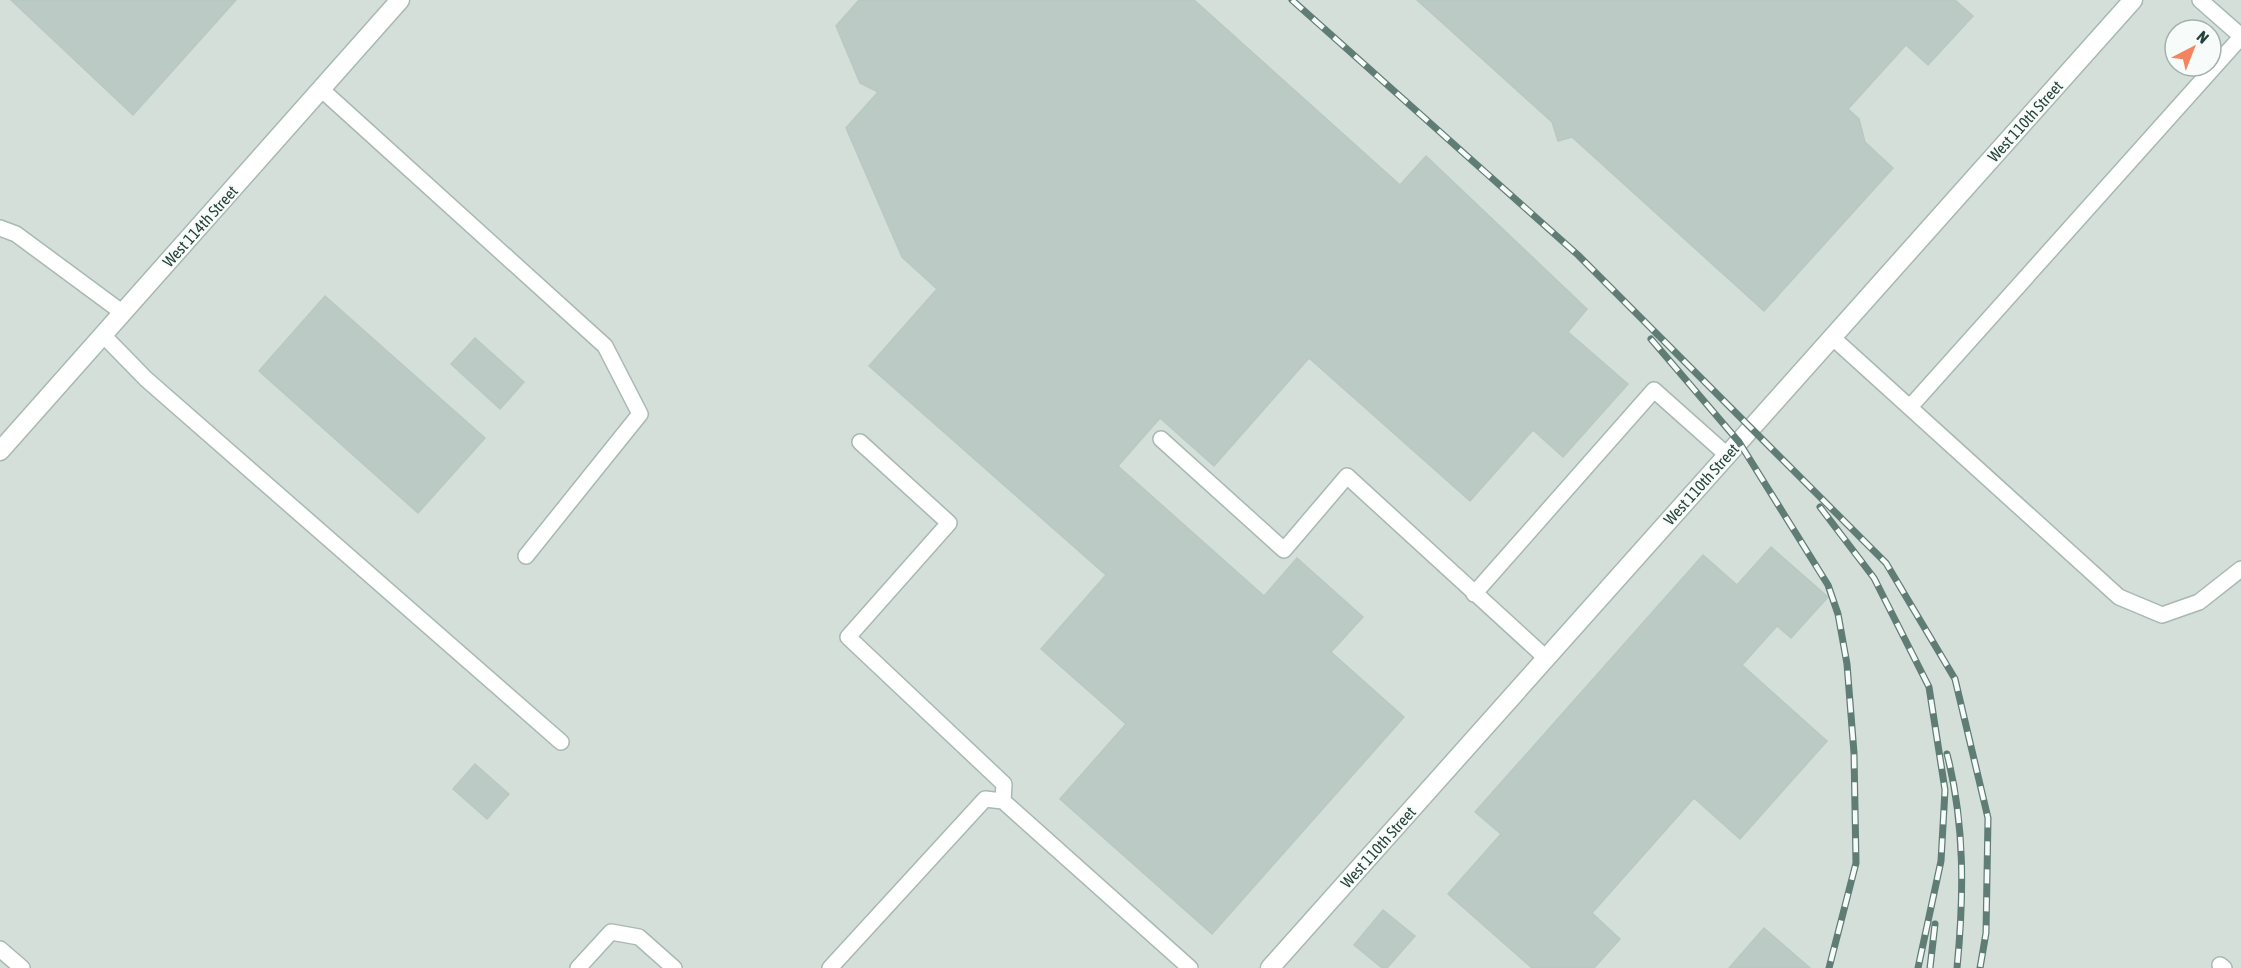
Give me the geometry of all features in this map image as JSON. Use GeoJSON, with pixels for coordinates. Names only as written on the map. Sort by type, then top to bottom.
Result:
{"type":"FeatureCollection","features":[{"type":"Feature","properties":{"kind":"street","name":"West 114th Street"},"geometry":{"type":"LineString","coordinates":[[0,451],[400,0]]}},
{"type":"Feature","properties":{"kind":"street","name":"West 110th Street"},"geometry":{"type":"LineString","coordinates":[[1270,968],[2133,0]]}},
{"type":"Feature","properties":{"kind":"lane"},"geometry":{"type":"LineString","coordinates":[[1910,407],[2241,36],[2200,0]]}},
{"type":"Feature","properties":{"kind":"lane"},"geometry":{"type":"LineString","coordinates":[[321,89],[605,346],[640,414],[526,556]]}},
{"type":"Feature","properties":{"kind":"lane"},"geometry":{"type":"LineString","coordinates":[[0,228],[16,234],[123,313]]}},
{"type":"Feature","properties":{"kind":"lane"},"geometry":{"type":"LineString","coordinates":[[103,335],[146,379],[561,742]]}},
{"type":"Feature","properties":{"kind":"lane"},"geometry":{"type":"LineString","coordinates":[[1832,337],[2119,597],[2162,615],[2199,602],[2241,569]]}},
{"type":"Feature","properties":{"kind":"lane"},"geometry":{"type":"LineString","coordinates":[[1474,594],[1654,390],[1727,455]]}},
{"type":"Feature","properties":{"kind":"lane"},"geometry":{"type":"LineString","coordinates":[[1161,439],[1284,550],[1347,476],[1546,658]]}},
{"type":"Feature","properties":{"kind":"lane"},"geometry":{"type":"LineString","coordinates":[[860,442],[949,523],[848,637],[1004,784],[1003,801]]}},
{"type":"Feature","properties":{"kind":"lane"},"geometry":{"type":"LineString","coordinates":[[830,968],[985,799],[1003,801],[1190,968]]}},
{"type":"Feature","properties":{"kind":"lane"},"geometry":{"type":"LineString","coordinates":[[578,968],[611,932],[639,937],[674,968]]}},
{"type":"Feature","properties":{"kind":"lane"},"geometry":{"type":"LineString","coordinates":[[0,950],[22,968]]}},
{"type":"Feature","properties":{"kind":"shaded area"},"geometry":{"type":"Polygon","coordinates":[[[0,0],[2241,0],[2241,968],[0,968],[0,0]]]}},
{"type":"Feature","properties":{"kind":"building"},"geometry":{"type":"Polygon","coordinates":[[[11,0],[236,0],[133,115],[11,0]]]}},
{"type":"Feature","properties":{"kind":"building"},"geometry":{"type":"Polygon","coordinates":[[[859,0],[1194,0],[1400,185],[1426,156],[1587,309],[1568,332],[1628,384],[1563,457],[1533,430],[1470,501],[1309,358],[1214,466],[1160,418],[1118,466],[1264,596],[1297,558],[1363,617],[1331,652],[1404,717],[1212,934],[1060,799],[1126,724],[1041,649],[1106,575],[869,366],[937,289],[902,257],[846,128],[878,92],[860,83],[836,26],[859,0]]]}},
{"type":"Feature","properties":{"kind":"building"},"geometry":{"type":"Polygon","coordinates":[[[1417,0],[1955,0],[1973,16],[1928,65],[1906,45],[1848,109],[1859,119],[1865,142],[1893,168],[1764,311],[1572,137],[1558,141],[1552,122],[1417,0]]]}},
{"type":"Feature","properties":{"kind":"building"},"geometry":{"type":"Polygon","coordinates":[[[325,296],[485,438],[418,513],[259,371],[325,296]]]}},
{"type":"Feature","properties":{"kind":"building"},"geometry":{"type":"Polygon","coordinates":[[[475,338],[524,382],[500,409],[451,364],[475,338]]]}},
{"type":"Feature","properties":{"kind":"building"},"geometry":{"type":"Polygon","coordinates":[[[1771,547],[1828,597],[1791,638],[1777,626],[1742,665],[1827,741],[1740,839],[1694,798],[1592,913],[1620,939],[1594,968],[1532,968],[1448,894],[1501,834],[1475,812],[1703,555],[1737,585],[1771,547]]]}},
{"type":"Feature","properties":{"kind":"building"},"geometry":{"type":"Polygon","coordinates":[[[475,764],[509,794],[487,819],[453,789],[475,764]]]}},
{"type":"Feature","properties":{"kind":"building"},"geometry":{"type":"Polygon","coordinates":[[[1383,910],[1415,936],[1387,968],[1382,968],[1354,945],[1383,910]]]}},
{"type":"Feature","properties":{"kind":"building"},"geometry":{"type":"Polygon","coordinates":[[[1764,928],[1810,968],[1729,968],[1764,928]]]}},
{"type":"Feature","properties":{"kind":"railway"},"geometry":{"type":"LineString","coordinates":[[1292,0],[1578,255],[1886,563],[1955,679],[1988,818],[1986,933],[1980,968]]}},
{"type":"Feature","properties":{"kind":"railway"},"geometry":{"type":"LineString","coordinates":[[1651,339],[1739,442],[1828,585],[1838,614],[1847,664],[1854,753],[1856,863],[1829,968]]}},
{"type":"Feature","properties":{"kind":"railway"},"geometry":{"type":"LineString","coordinates":[[1820,507],[1874,578],[1929,687],[1945,790],[1941,861],[1918,968]]}},
{"type":"Feature","properties":{"kind":"railway"},"geometry":{"type":"LineString","coordinates":[[1947,754],[1960,833],[1962,887],[1957,968]]}},
{"type":"Feature","properties":{"kind":"railway"},"geometry":{"type":"LineString","coordinates":[[1930,968],[1935,924]]}}]}
